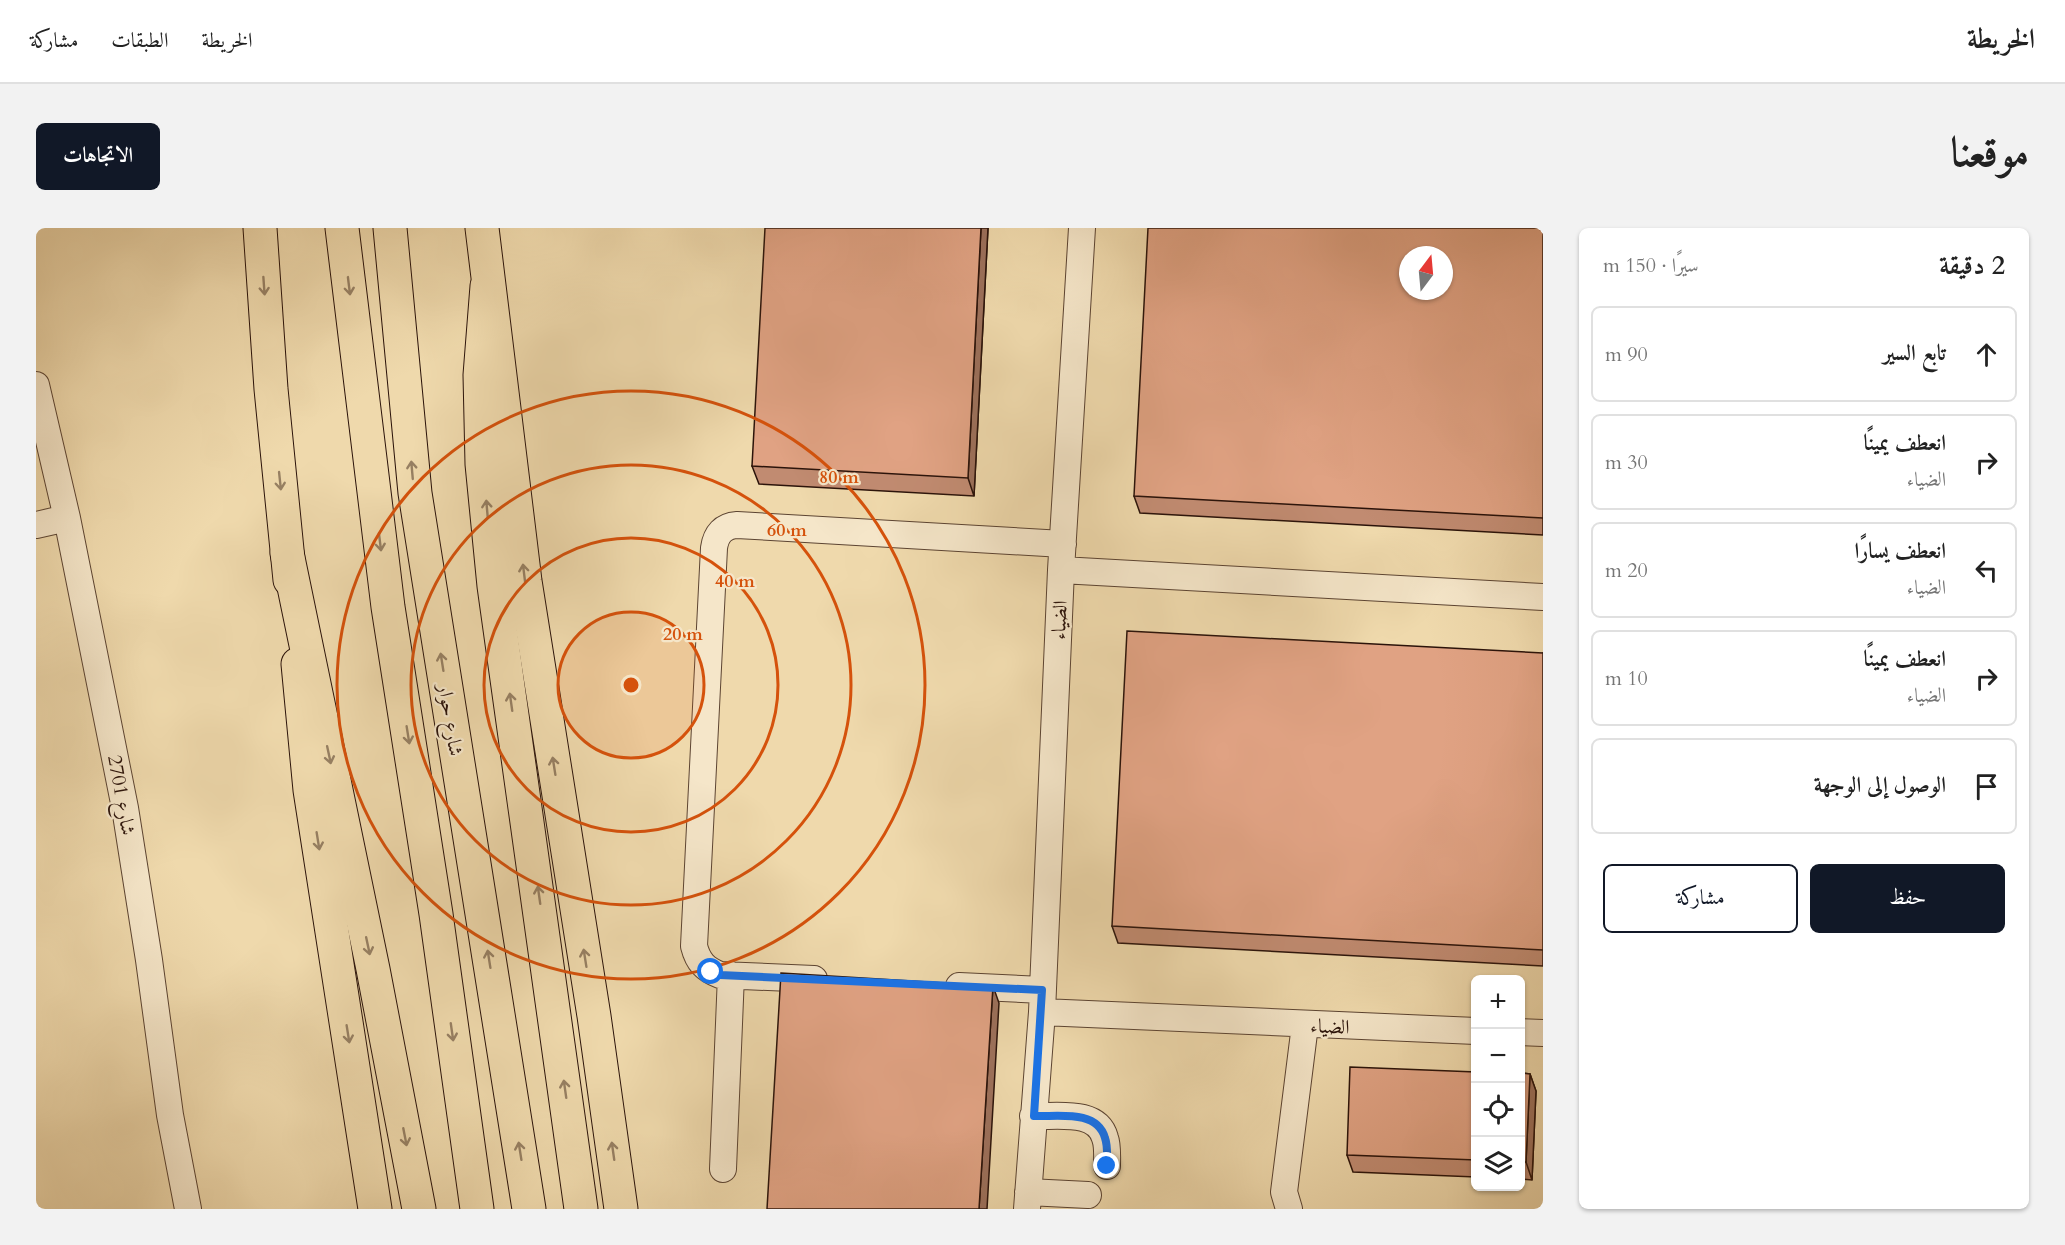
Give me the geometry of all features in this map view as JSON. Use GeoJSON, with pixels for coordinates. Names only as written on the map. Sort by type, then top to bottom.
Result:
{"type":"FeatureCollection","features":[{"type":"Feature","properties":{"kind":"main road"},"geometry":{"type":"LineString","coordinates":[[260,228],[271,389],[310,790],[375,1209]]}},
{"type":"Feature","properties":{"kind":"main road"},"geometry":{"type":"LineString","coordinates":[[342,228],[388,607],[436,914],[477,1209]]}},
{"type":"Feature","properties":{"kind":"main road","name":"شارع حوار"},"geometry":{"type":"LineString","coordinates":[[390,228],[415,493],[529,1209]]}},
{"type":"Feature","properties":{"kind":"main road"},"geometry":{"type":"LineString","coordinates":[[482,228],[525,581],[594,1016],[621,1209]]}},
{"type":"Feature","properties":{"kind":"main road"},"geometry":{"type":"LineString","coordinates":[[488,286],[480,375],[482,464],[494,586],[581,1209]]}},
{"type":"Feature","properties":{"kind":"main road"},"geometry":{"type":"LineString","coordinates":[[287,553],[373,969],[419,1209]]}},
{"type":"Feature","properties":{"kind":"street","name":"الضياء"},"geometry":{"type":"LineString","coordinates":[[1082,228],[1061,570],[1042,1001],[1027,1200],[1088,1196]]}},
{"type":"Feature","properties":{"kind":"street","name":"شارع 2701"},"geometry":{"type":"LineString","coordinates":[[36,385],[67,518],[125,808],[170,1115],[188,1209]]}},
{"type":"Feature","properties":{"kind":"street"},"geometry":{"type":"LineString","coordinates":[[36,525],[67,518]]}},
{"type":"Feature","properties":{"kind":"street"},"geometry":{"type":"LineString","coordinates":[[838,980],[720,975],[702,965],[694,946],[714,548],[720,533],[726,528],[737,525],[1063,544]]}},
{"type":"Feature","properties":{"kind":"street"},"geometry":{"type":"LineString","coordinates":[[1061,570],[1543,597]]}},
{"type":"Feature","properties":{"kind":"street"},"geometry":{"type":"LineString","coordinates":[[723,1169],[731,975]]}},
{"type":"Feature","properties":{"kind":"street"},"geometry":{"type":"LineString","coordinates":[[934,985],[1042,1001]]}},
{"type":"Feature","properties":{"kind":"street","name":"الضياء"},"geometry":{"type":"LineString","coordinates":[[1042,1001],[1305,1025],[1471,1031]]}},
{"type":"Feature","properties":{"kind":"street"},"geometry":{"type":"LineString","coordinates":[[1289,1209],[1284,1192],[1305,1025]]}},
{"type":"Feature","properties":{"kind":"street"},"geometry":{"type":"LineString","coordinates":[[1525,1032],[1543,1033]]}},
{"type":"Feature","properties":{"kind":"street"},"geometry":{"type":"LineString","coordinates":[[1034,1116],[1081,1117],[1095,1123],[1100,1127],[1106,1140],[1107,1166]]}},
{"type":"Feature","properties":{"kind":"building"},"geometry":{"type":"Polygon","coordinates":[[[765,228],[981,228],[968,478],[752,466],[765,228]]]}},
{"type":"Feature","properties":{"kind":"building"},"geometry":{"type":"Polygon","coordinates":[[[1148,228],[1543,228],[1543,518],[1134,496],[1148,228]]]}},
{"type":"Feature","properties":{"kind":"building"},"geometry":{"type":"Polygon","coordinates":[[[1127,631],[1543,653],[1543,950],[1112,926],[1127,631]]]}},
{"type":"Feature","properties":{"kind":"building"},"geometry":{"type":"Polygon","coordinates":[[[781,973],[993,986],[979,1209],[767,1209],[781,973]]]}},
{"type":"Feature","properties":{"kind":"building"},"geometry":{"type":"Polygon","coordinates":[[[1350,1067],[1471,1072],[1471,1160],[1347,1155],[1350,1067]]]}},
{"type":"Feature","properties":{"kind":"building"},"geometry":{"type":"Polygon","coordinates":[[[1525,1073],[1530,1074],[1525,1162],[1525,1073]]]}},
{"type":"Feature","properties":{"kind":"route"},"geometry":{"type":"LineString","coordinates":[[711,972],[720,975],[1042,990],[1034,1116],[1081,1117],[1095,1123],[1104,1133],[1106,1140],[1107,1166]]}}]}
